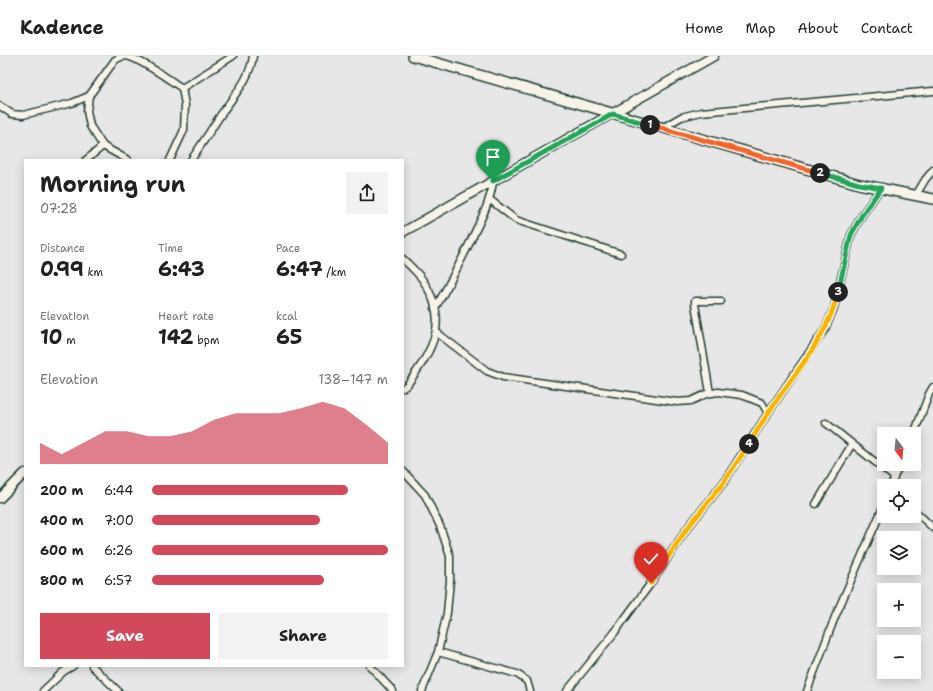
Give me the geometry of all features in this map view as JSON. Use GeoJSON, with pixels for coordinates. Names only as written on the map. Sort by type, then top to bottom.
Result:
{"type":"FeatureCollection","features":[{"type":"Feature","properties":{"kind":"main road"},"geometry":{"type":"LineString","coordinates":[[413,56],[859,184],[933,199]]}},
{"type":"Feature","properties":{"kind":"street"},"geometry":{"type":"LineString","coordinates":[[126,159],[103,146],[90,126],[87,111],[89,96],[115,60],[121,56],[128,56],[152,68],[182,88],[185,105],[184,130],[170,159]]}},
{"type":"Feature","properties":{"kind":"street"},"geometry":{"type":"LineString","coordinates":[[182,88],[233,56]]}},
{"type":"Feature","properties":{"kind":"street"},"geometry":{"type":"LineString","coordinates":[[192,159],[222,113],[245,83],[252,67],[253,56]]}},
{"type":"Feature","properties":{"kind":"street"},"geometry":{"type":"LineString","coordinates":[[404,231],[714,56]]}},
{"type":"Feature","properties":{"kind":"street"},"geometry":{"type":"LineString","coordinates":[[662,128],[681,117],[701,112],[933,91]]}},
{"type":"Feature","properties":{"kind":"street"},"geometry":{"type":"LineString","coordinates":[[0,106],[12,114],[23,115],[72,103],[89,96]]}},
{"type":"Feature","properties":{"kind":"street"},"geometry":{"type":"LineString","coordinates":[[87,159],[103,146]]}},
{"type":"Feature","properties":{"kind":"street"},"geometry":{"type":"LineString","coordinates":[[916,195],[933,170]]}},
{"type":"Feature","properties":{"kind":"street"},"geometry":{"type":"LineString","coordinates":[[435,308],[452,279],[490,199],[493,181]]}},
{"type":"Feature","properties":{"kind":"street"},"geometry":{"type":"LineString","coordinates":[[567,691],[615,632],[651,583],[686,530],[724,482],[768,413],[825,329],[834,308],[851,235],[862,215],[881,188]]}},
{"type":"Feature","properties":{"kind":"street"},"geometry":{"type":"LineString","coordinates":[[490,199],[516,220],[621,254]]}},
{"type":"Feature","properties":{"kind":"street"},"geometry":{"type":"LineString","coordinates":[[404,260],[422,279],[436,312],[435,339],[426,359],[404,387]]}},
{"type":"Feature","properties":{"kind":"street"},"geometry":{"type":"LineString","coordinates":[[710,393],[695,301],[720,301]]}},
{"type":"Feature","properties":{"kind":"street"},"geometry":{"type":"LineString","coordinates":[[436,332],[487,371],[503,377],[677,402],[691,401],[710,393],[718,392],[742,395],[762,403],[768,413]]}},
{"type":"Feature","properties":{"kind":"street"},"geometry":{"type":"LineString","coordinates":[[917,427],[933,387]]}},
{"type":"Feature","properties":{"kind":"street"},"geometry":{"type":"LineString","coordinates":[[826,423],[894,477],[897,471]]}},
{"type":"Feature","properties":{"kind":"street"},"geometry":{"type":"LineString","coordinates":[[816,504],[852,444]]}},
{"type":"Feature","properties":{"kind":"street"},"geometry":{"type":"LineString","coordinates":[[404,472],[425,495],[440,526],[450,556],[450,580],[447,614],[438,652],[422,691]]}},
{"type":"Feature","properties":{"kind":"street"},"geometry":{"type":"LineString","coordinates":[[0,498],[24,474]]}},
{"type":"Feature","properties":{"kind":"street"},"geometry":{"type":"LineString","coordinates":[[921,517],[933,528]]}},
{"type":"Feature","properties":{"kind":"street"},"geometry":{"type":"LineString","coordinates":[[807,691],[835,617],[877,521]]}},
{"type":"Feature","properties":{"kind":"street"},"geometry":{"type":"LineString","coordinates":[[438,652],[517,674],[527,681],[530,691]]}},
{"type":"Feature","properties":{"kind":"street"},"geometry":{"type":"LineString","coordinates":[[43,691],[63,672],[71,667]]}},
{"type":"Feature","properties":{"kind":"street"},"geometry":{"type":"LineString","coordinates":[[93,667],[118,691]]}},
{"type":"Feature","properties":{"kind":"street"},"geometry":{"type":"LineString","coordinates":[[371,667],[393,691]]}},
{"type":"Feature","properties":{"kind":"route"},"geometry":{"type":"LineString","coordinates":[[493,181],[613,114],[859,184],[881,188],[862,215],[851,235],[834,308],[825,329],[813,349],[768,413],[724,482],[686,530],[651,583]]}}]}
